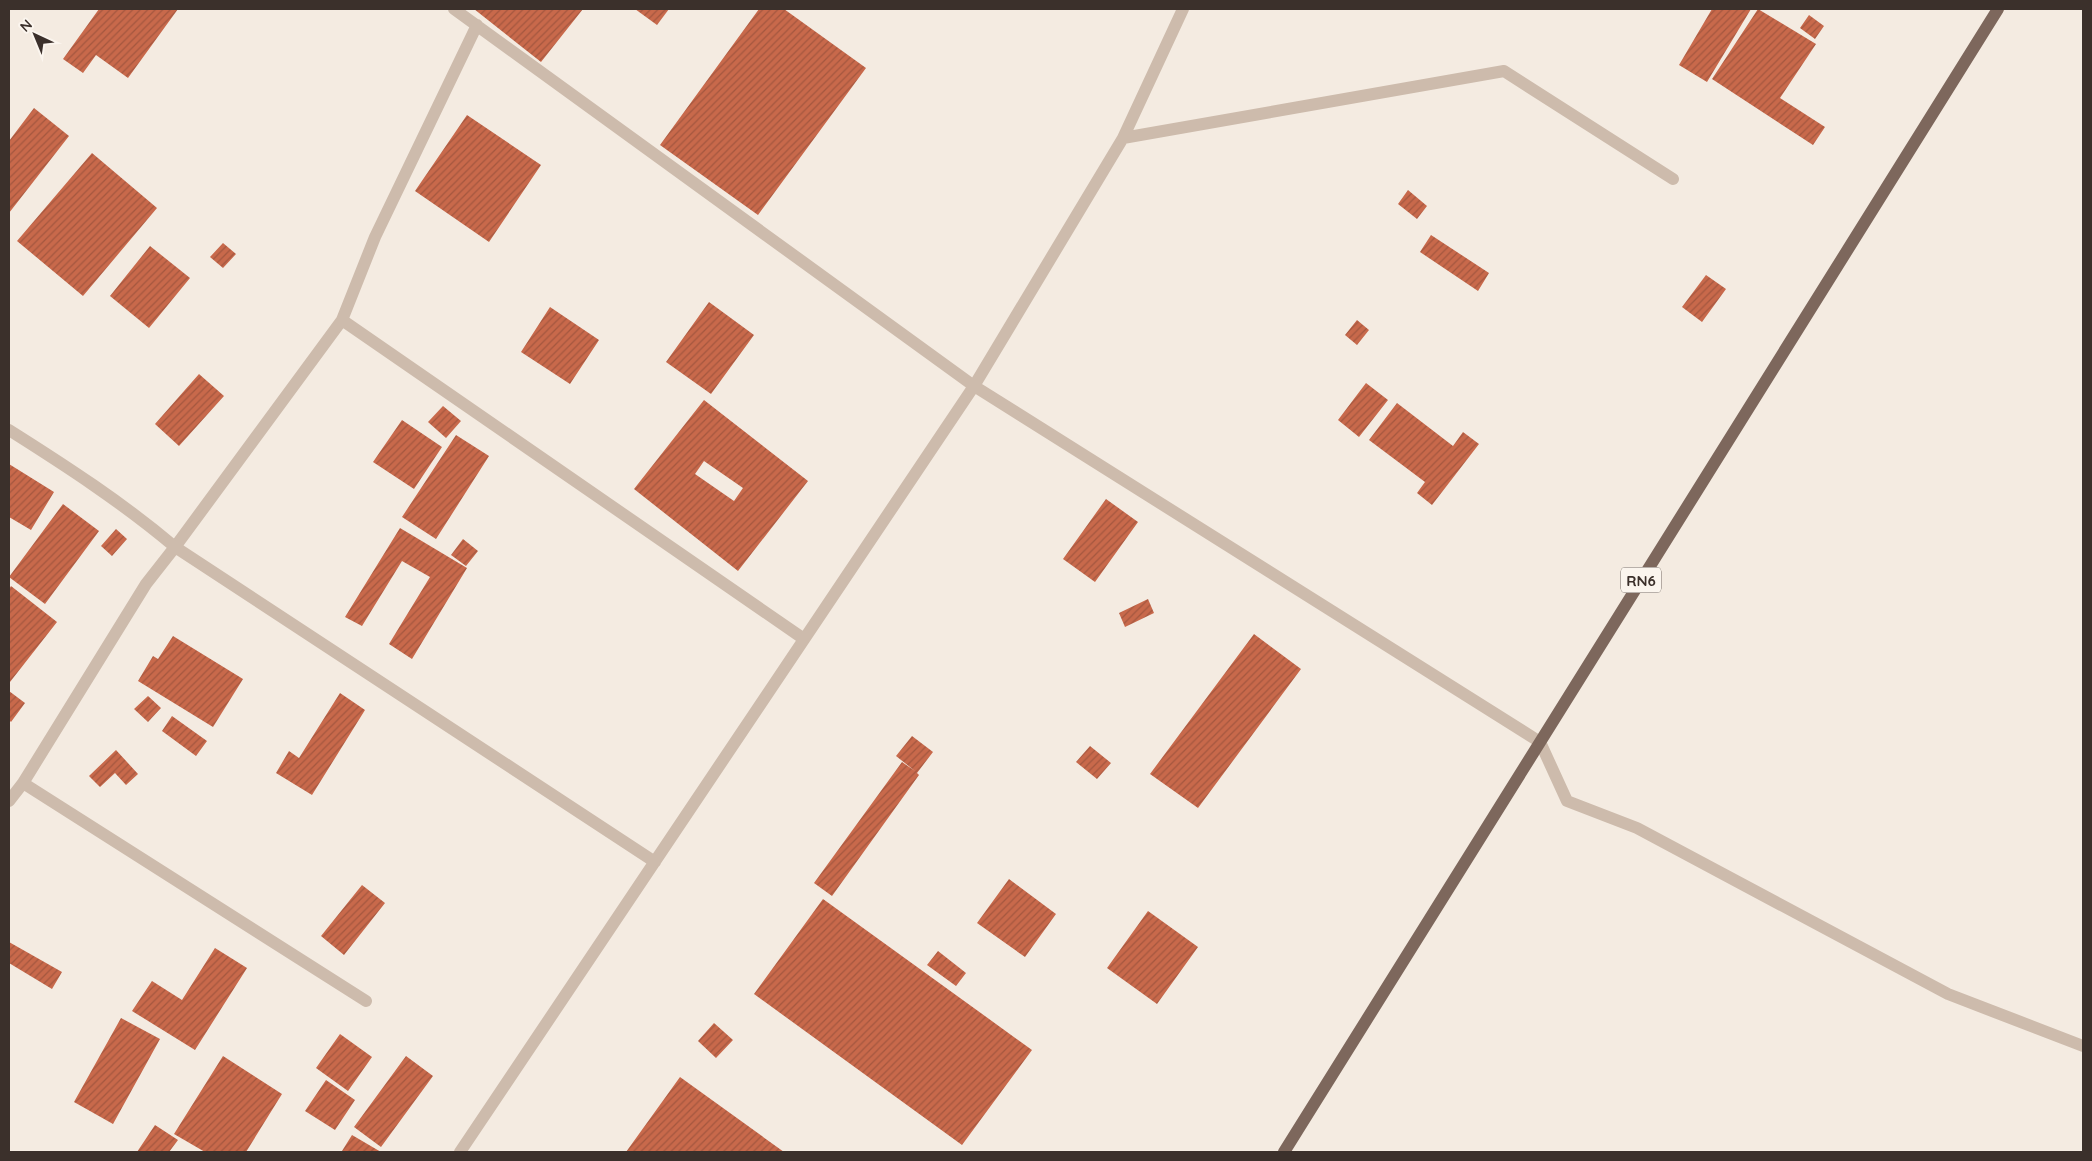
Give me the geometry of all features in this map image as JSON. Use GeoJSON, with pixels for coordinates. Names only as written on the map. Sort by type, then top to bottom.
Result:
{"type":"FeatureCollection","features":[{"type":"Feature","properties":{"kind":"main road","name":"RN6"},"geometry":{"type":"LineString","coordinates":[[1284,1152],[1998,9]]}},
{"type":"Feature","properties":{"kind":"street"},"geometry":{"type":"LineString","coordinates":[[454,9],[974,386],[1540,742],[1567,801],[1637,828],[1948,994],[2083,1046]]}},
{"type":"Feature","properties":{"kind":"street"},"geometry":{"type":"LineString","coordinates":[[460,1152],[974,386],[1123,138],[1183,9]]}},
{"type":"Feature","properties":{"kind":"street"},"geometry":{"type":"LineString","coordinates":[[9,801],[146,584],[342,320],[375,237],[477,24]]}},
{"type":"Feature","properties":{"kind":"street"},"geometry":{"type":"LineString","coordinates":[[1123,138],[1504,71],[1673,179]]}},
{"type":"Feature","properties":{"kind":"street"},"geometry":{"type":"LineString","coordinates":[[342,320],[804,640]]}},
{"type":"Feature","properties":{"kind":"street"},"geometry":{"type":"LineString","coordinates":[[9,430],[78,474],[153,528],[175,547],[655,862]]}},
{"type":"Feature","properties":{"kind":"street"},"geometry":{"type":"LineString","coordinates":[[22,783],[366,1001]]}},
{"type":"Feature","properties":{"kind":"building"},"geometry":{"type":"Polygon","coordinates":[[[99,9],[178,9],[128,78],[96,55],[83,73],[63,59],[99,9]]]}},
{"type":"Feature","properties":{"kind":"building"},"geometry":{"type":"Polygon","coordinates":[[[474,9],[583,9],[541,62],[474,9]]]}},
{"type":"Feature","properties":{"kind":"building"},"geometry":{"type":"Polygon","coordinates":[[[635,9],[669,9],[657,25],[635,9]]]}},
{"type":"Feature","properties":{"kind":"building"},"geometry":{"type":"Polygon","coordinates":[[[759,9],[784,9],[866,68],[758,215],[660,145],[759,9]]]}},
{"type":"Feature","properties":{"kind":"building"},"geometry":{"type":"Polygon","coordinates":[[[1712,9],[1751,9],[1707,82],[1679,65],[1712,9]]]}},
{"type":"Feature","properties":{"kind":"building"},"geometry":{"type":"Polygon","coordinates":[[[1758,9],[1816,44],[1780,98],[1825,127],[1813,145],[1712,79],[1758,9]]]}},
{"type":"Feature","properties":{"kind":"building"},"geometry":{"type":"Polygon","coordinates":[[[1809,15],[1824,26],[1815,39],[1800,28],[1809,15]]]}},
{"type":"Feature","properties":{"kind":"building"},"geometry":{"type":"Polygon","coordinates":[[[34,108],[69,136],[9,213],[9,141],[34,108]]]}},
{"type":"Feature","properties":{"kind":"building"},"geometry":{"type":"Polygon","coordinates":[[[467,115],[541,165],[489,242],[415,191],[467,115]]]}},
{"type":"Feature","properties":{"kind":"building"},"geometry":{"type":"Polygon","coordinates":[[[92,153],[157,208],[83,296],[17,241],[92,153]]]}},
{"type":"Feature","properties":{"kind":"building"},"geometry":{"type":"Polygon","coordinates":[[[1408,190],[1427,206],[1417,219],[1398,204],[1408,190]]]}},
{"type":"Feature","properties":{"kind":"building"},"geometry":{"type":"Polygon","coordinates":[[[1431,235],[1489,273],[1478,291],[1420,252],[1431,235]]]}},
{"type":"Feature","properties":{"kind":"building"},"geometry":{"type":"Polygon","coordinates":[[[223,243],[236,254],[223,268],[210,257],[223,243]]]}},
{"type":"Feature","properties":{"kind":"building"},"geometry":{"type":"Polygon","coordinates":[[[150,246],[190,278],[149,328],[110,296],[150,246]]]}},
{"type":"Feature","properties":{"kind":"building"},"geometry":{"type":"Polygon","coordinates":[[[1706,275],[1726,289],[1702,322],[1682,307],[1706,275]]]}},
{"type":"Feature","properties":{"kind":"building"},"geometry":{"type":"Polygon","coordinates":[[[709,302],[754,335],[711,394],[666,362],[709,302]]]}},
{"type":"Feature","properties":{"kind":"building"},"geometry":{"type":"Polygon","coordinates":[[[550,307],[599,340],[570,384],[521,352],[550,307]]]}},
{"type":"Feature","properties":{"kind":"building"},"geometry":{"type":"Polygon","coordinates":[[[1357,320],[1369,330],[1357,345],[1345,335],[1357,320]]]}},
{"type":"Feature","properties":{"kind":"building"},"geometry":{"type":"Polygon","coordinates":[[[199,374],[224,396],[179,446],[155,424],[199,374]]]}},
{"type":"Feature","properties":{"kind":"building"},"geometry":{"type":"Polygon","coordinates":[[[1366,383],[1388,400],[1359,437],[1338,420],[1366,383]]]}},
{"type":"Feature","properties":{"kind":"building"},"geometry":{"type":"Polygon","coordinates":[[[704,400],[808,481],[738,571],[634,489],[704,400]],[[704,461],[695,474],[734,501],[743,488],[704,461]]]}},
{"type":"Feature","properties":{"kind":"building"},"geometry":{"type":"Polygon","coordinates":[[[1397,403],[1453,446],[1463,432],[1479,444],[1432,505],[1417,493],[1425,482],[1369,440],[1397,403]]]}},
{"type":"Feature","properties":{"kind":"building"},"geometry":{"type":"Polygon","coordinates":[[[443,406],[461,421],[446,438],[428,422],[443,406]]]}},
{"type":"Feature","properties":{"kind":"building"},"geometry":{"type":"Polygon","coordinates":[[[402,420],[442,447],[414,489],[373,462],[402,420]]]}},
{"type":"Feature","properties":{"kind":"building"},"geometry":{"type":"Polygon","coordinates":[[[456,435],[489,456],[436,539],[402,517],[456,435]]]}},
{"type":"Feature","properties":{"kind":"building"},"geometry":{"type":"Polygon","coordinates":[[[9,464],[54,492],[31,530],[9,517],[9,464]]]}},
{"type":"Feature","properties":{"kind":"building"},"geometry":{"type":"Polygon","coordinates":[[[1106,499],[1138,522],[1095,582],[1063,559],[1106,499]]]}},
{"type":"Feature","properties":{"kind":"building"},"geometry":{"type":"Polygon","coordinates":[[[63,504],[99,531],[45,604],[9,577],[63,504]]]}},
{"type":"Feature","properties":{"kind":"building"},"geometry":{"type":"Polygon","coordinates":[[[400,528],[467,568],[412,659],[389,644],[430,577],[402,561],[362,626],[345,617],[400,528]]]}},
{"type":"Feature","properties":{"kind":"building"},"geometry":{"type":"Polygon","coordinates":[[[116,529],[127,539],[112,556],[101,546],[116,529]]]}},
{"type":"Feature","properties":{"kind":"building"},"geometry":{"type":"Polygon","coordinates":[[[463,539],[478,551],[466,566],[451,555],[463,539]]]}},
{"type":"Feature","properties":{"kind":"building"},"geometry":{"type":"Polygon","coordinates":[[[11,586],[57,622],[10,682],[9,589],[11,586]]]}},
{"type":"Feature","properties":{"kind":"building"},"geometry":{"type":"Polygon","coordinates":[[[1148,599],[1154,613],[1125,627],[1119,613],[1148,599]]]}},
{"type":"Feature","properties":{"kind":"building"},"geometry":{"type":"Polygon","coordinates":[[[1254,634],[1301,669],[1198,808],[1150,774],[1254,634]]]}},
{"type":"Feature","properties":{"kind":"building"},"geometry":{"type":"Polygon","coordinates":[[[173,636],[243,679],[213,727],[138,681],[153,656],[158,659],[173,636]]]}},
{"type":"Feature","properties":{"kind":"building"},"geometry":{"type":"Polygon","coordinates":[[[9,691],[25,703],[11,722],[9,720],[9,691]]]}},
{"type":"Feature","properties":{"kind":"building"},"geometry":{"type":"Polygon","coordinates":[[[340,693],[365,710],[312,795],[276,773],[289,751],[299,758],[340,693]]]}},
{"type":"Feature","properties":{"kind":"building"},"geometry":{"type":"Polygon","coordinates":[[[148,696],[161,708],[148,722],[134,709],[148,696]]]}},
{"type":"Feature","properties":{"kind":"building"},"geometry":{"type":"Polygon","coordinates":[[[172,716],[207,741],[196,756],[162,731],[172,716]]]}},
{"type":"Feature","properties":{"kind":"building"},"geometry":{"type":"Polygon","coordinates":[[[912,736],[933,752],[917,773],[919,775],[832,896],[814,883],[902,762],[915,771],[896,756],[912,736]]]}},
{"type":"Feature","properties":{"kind":"building"},"geometry":{"type":"Polygon","coordinates":[[[1090,746],[1111,763],[1097,779],[1076,762],[1090,746]]]}},
{"type":"Feature","properties":{"kind":"building"},"geometry":{"type":"Polygon","coordinates":[[[116,750],[138,774],[126,785],[115,773],[100,787],[89,776],[116,750]]]}},
{"type":"Feature","properties":{"kind":"building"},"geometry":{"type":"Polygon","coordinates":[[[1009,879],[1056,914],[1025,957],[977,923],[1009,879]]]}},
{"type":"Feature","properties":{"kind":"building"},"geometry":{"type":"Polygon","coordinates":[[[362,885],[385,903],[344,955],[321,936],[362,885]]]}},
{"type":"Feature","properties":{"kind":"building"},"geometry":{"type":"Polygon","coordinates":[[[823,899],[1032,1050],[962,1145],[754,994],[823,899]]]}},
{"type":"Feature","properties":{"kind":"building"},"geometry":{"type":"Polygon","coordinates":[[[1148,911],[1198,947],[1157,1004],[1107,968],[1148,911]]]}},
{"type":"Feature","properties":{"kind":"building"},"geometry":{"type":"Polygon","coordinates":[[[9,942],[62,972],[52,989],[9,963],[9,942]]]}},
{"type":"Feature","properties":{"kind":"building"},"geometry":{"type":"Polygon","coordinates":[[[215,948],[247,968],[195,1050],[132,1011],[152,981],[182,1000],[215,948]]]}},
{"type":"Feature","properties":{"kind":"building"},"geometry":{"type":"Polygon","coordinates":[[[938,951],[966,973],[956,986],[927,965],[938,951]]]}},
{"type":"Feature","properties":{"kind":"building"},"geometry":{"type":"Polygon","coordinates":[[[121,1018],[160,1039],[113,1124],[74,1102],[121,1018]]]}},
{"type":"Feature","properties":{"kind":"building"},"geometry":{"type":"Polygon","coordinates":[[[714,1023],[733,1040],[716,1058],[698,1041],[714,1023]]]}},
{"type":"Feature","properties":{"kind":"building"},"geometry":{"type":"Polygon","coordinates":[[[340,1034],[372,1057],[348,1091],[316,1068],[340,1034]]]}},
{"type":"Feature","properties":{"kind":"building"},"geometry":{"type":"Polygon","coordinates":[[[223,1056],[282,1094],[246,1152],[205,1152],[174,1134],[223,1056]]]}},
{"type":"Feature","properties":{"kind":"building"},"geometry":{"type":"Polygon","coordinates":[[[406,1056],[433,1076],[381,1147],[354,1127],[406,1056]]]}},
{"type":"Feature","properties":{"kind":"building"},"geometry":{"type":"Polygon","coordinates":[[[680,1077],[784,1152],[626,1152],[680,1077]]]}},
{"type":"Feature","properties":{"kind":"building"},"geometry":{"type":"Polygon","coordinates":[[[326,1080],[355,1100],[335,1130],[305,1111],[326,1080]]]}},
{"type":"Feature","properties":{"kind":"building"},"geometry":{"type":"Polygon","coordinates":[[[155,1125],[178,1140],[169,1152],[137,1152],[155,1125]]]}},
{"type":"Feature","properties":{"kind":"building"},"geometry":{"type":"Polygon","coordinates":[[[352,1135],[381,1152],[342,1151],[352,1135]]]}}]}
